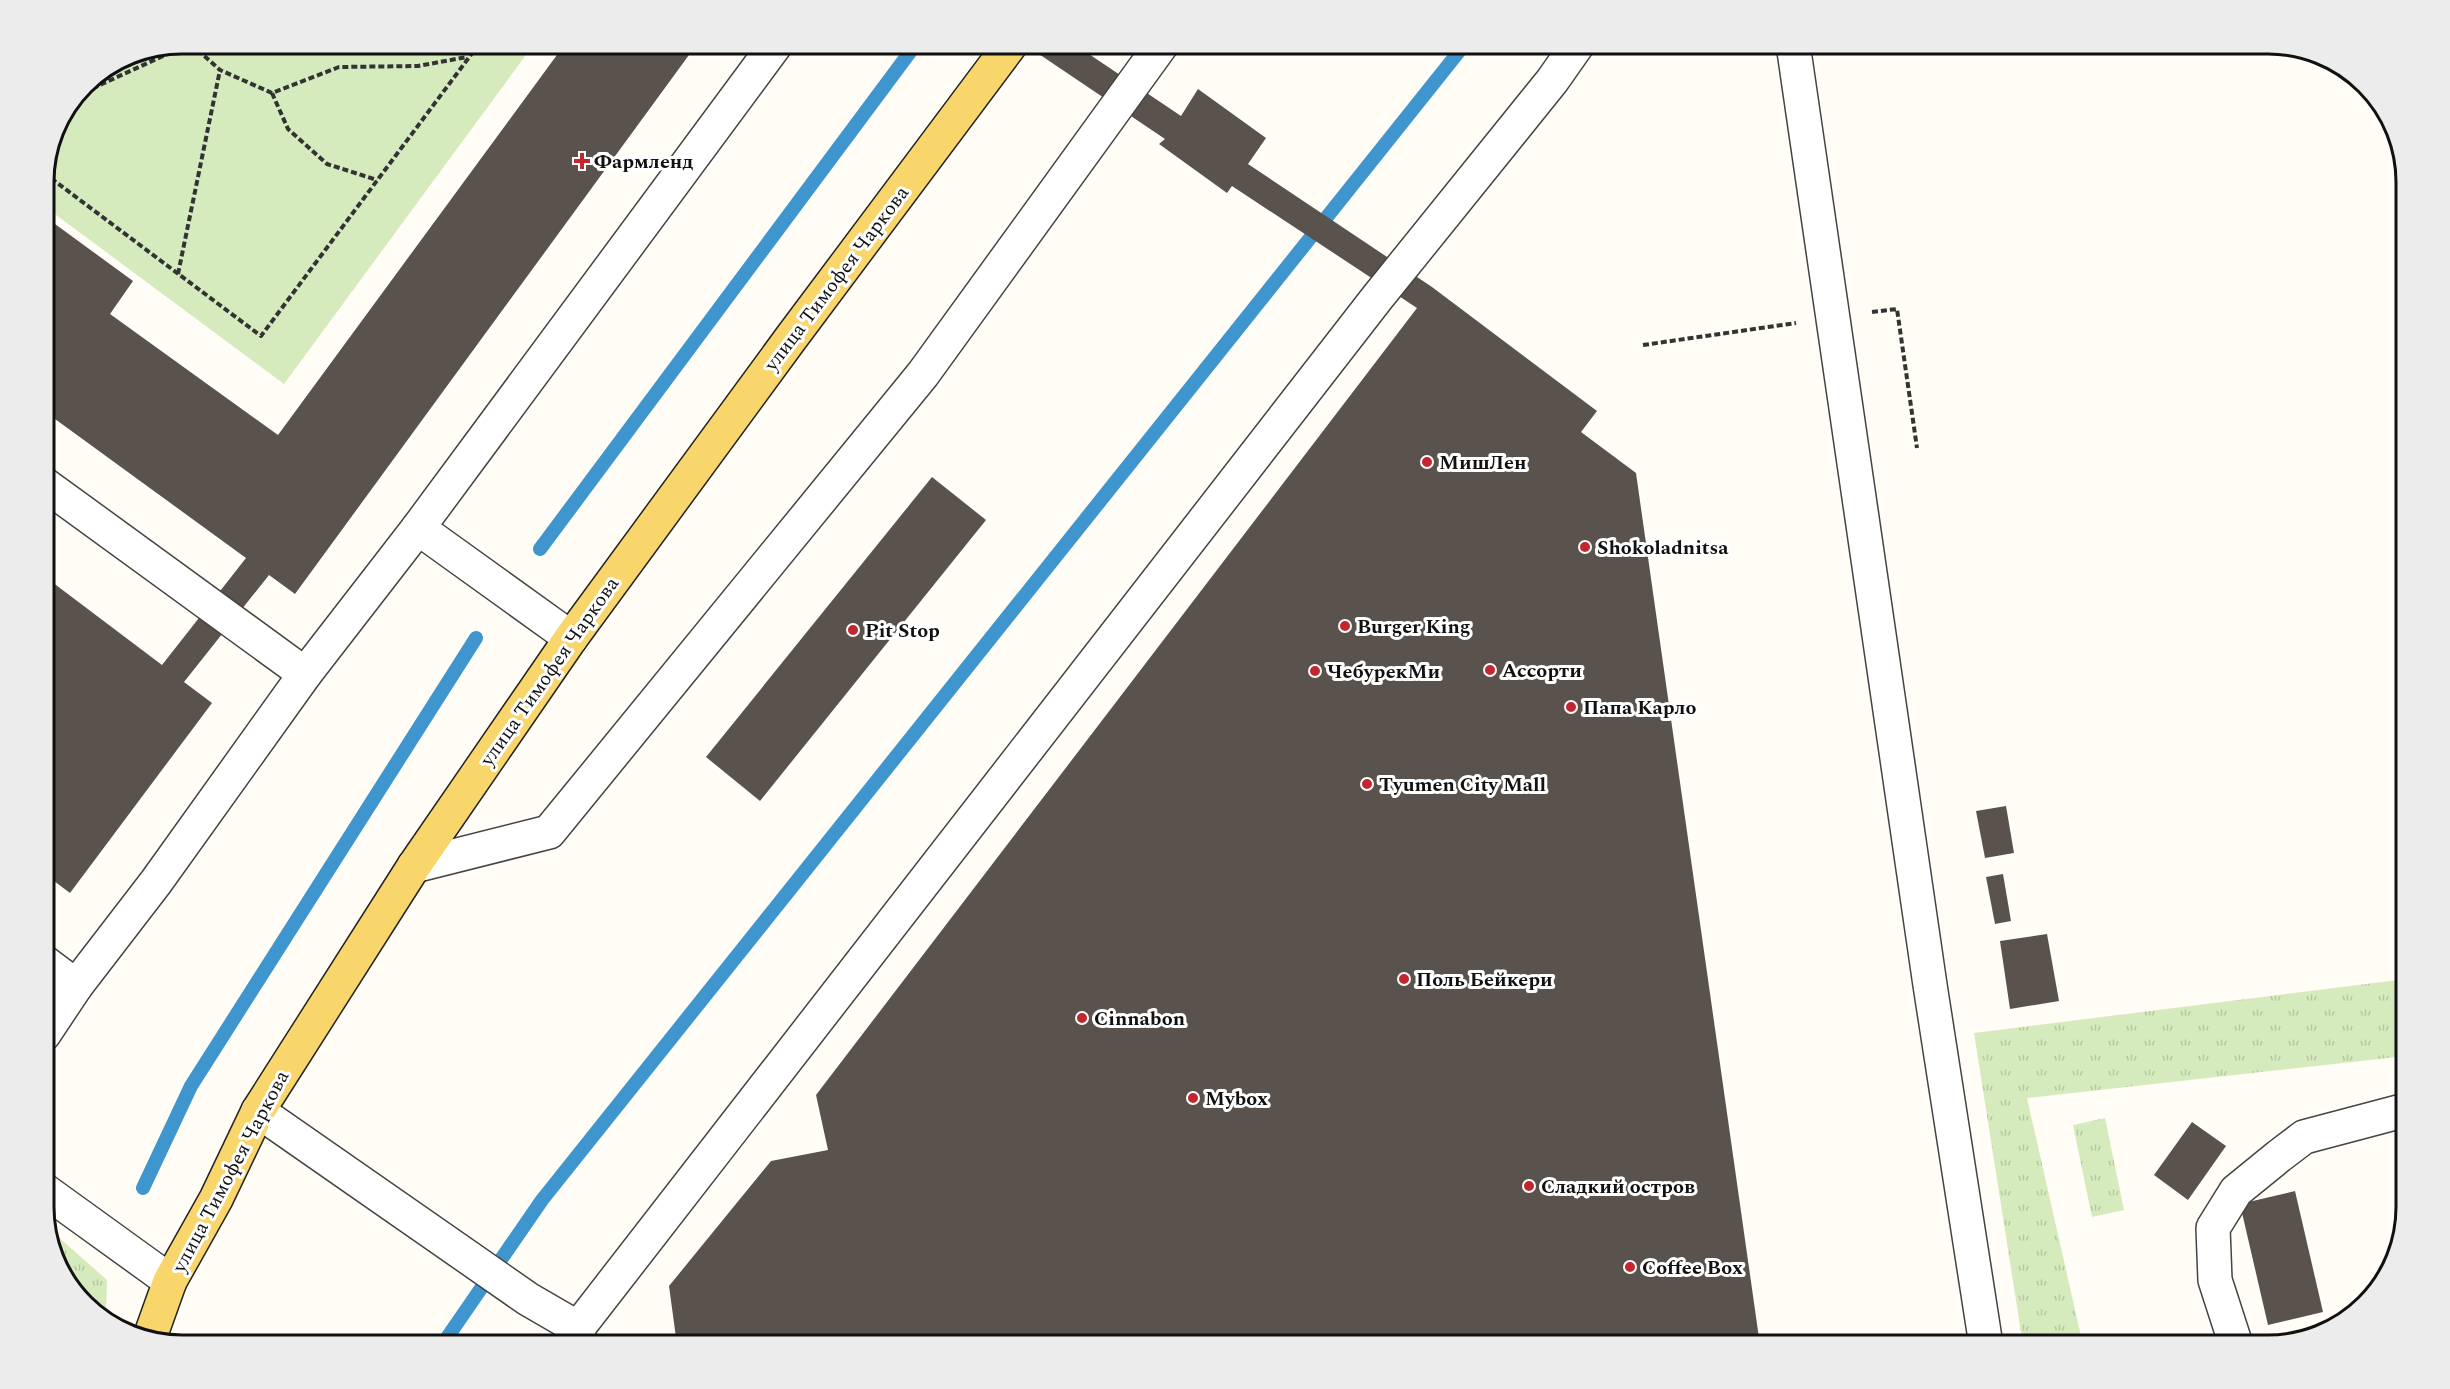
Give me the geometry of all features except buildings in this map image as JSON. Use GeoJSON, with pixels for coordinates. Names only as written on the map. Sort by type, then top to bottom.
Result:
{"type":"FeatureCollection","features":[{"type":"Feature","properties":{"kind":"main road","name":"улица Тимофея Чаркова"},"geometry":{"type":"LineString","coordinates":[[152,1332],[170,1281],[216,1199],[258,1111],[414,866],[571,638],[783,348],[1004,54]]}},
{"type":"Feature","properties":{"kind":"lane"},"geometry":{"type":"LineString","coordinates":[[54,1019],[76,986],[156,882],[305,674],[418,528],[769,54]]}},
{"type":"Feature","properties":{"kind":"lane"},"geometry":{"type":"LineString","coordinates":[[414,866],[549,832],[923,374],[1155,54]]}},
{"type":"Feature","properties":{"kind":"lane"},"geometry":{"type":"LineString","coordinates":[[581,1335],[1377,298],[1552,81],[1571,54]]}},
{"type":"Feature","properties":{"kind":"lane"},"geometry":{"type":"LineString","coordinates":[[1794,54],[1930,985],[1984,1335]]}},
{"type":"Feature","properties":{"kind":"lane"},"geometry":{"type":"LineString","coordinates":[[54,491],[305,674]]}},
{"type":"Feature","properties":{"kind":"lane"},"geometry":{"type":"LineString","coordinates":[[418,528],[571,638]]}},
{"type":"Feature","properties":{"kind":"lane"},"geometry":{"type":"LineString","coordinates":[[54,970],[76,986]]}},
{"type":"Feature","properties":{"kind":"lane"},"geometry":{"type":"LineString","coordinates":[[258,1111],[436,1233],[576,1335]]}},
{"type":"Feature","properties":{"kind":"lane"},"geometry":{"type":"LineString","coordinates":[[2232,1335],[2215,1280],[2213,1228],[2236,1191],[2304,1137],[2396,1113]]}},
{"type":"Feature","properties":{"kind":"lane"},"geometry":{"type":"LineString","coordinates":[[54,1197],[170,1281]]}},
{"type":"Feature","properties":{"kind":"path"},"geometry":{"type":"LineString","coordinates":[[202,54],[220,70],[272,93],[288,129],[327,164],[377,180]]}},
{"type":"Feature","properties":{"kind":"path"},"geometry":{"type":"LineString","coordinates":[[54,181],[261,336],[471,54]]}},
{"type":"Feature","properties":{"kind":"path"},"geometry":{"type":"LineString","coordinates":[[98,86],[166,55]]}},
{"type":"Feature","properties":{"kind":"path"},"geometry":{"type":"LineString","coordinates":[[272,93],[339,67],[418,66],[468,57]]}},
{"type":"Feature","properties":{"kind":"path"},"geometry":{"type":"LineString","coordinates":[[178,274],[220,70]]}},
{"type":"Feature","properties":{"kind":"green space"},"geometry":{"type":"Polygon","coordinates":[[[527,54],[284,384],[54,213],[56,157],[67,125],[80,104],[104,80],[118,71],[149,58],[165,55],[527,54]]]}},
{"type":"Feature","properties":{"kind":"green space"},"geometry":{"type":"Polygon","coordinates":[[[2396,980],[2396,1057],[2027,1098],[2081,1335],[2021,1335],[1974,1033],[2396,980]]]}},
{"type":"Feature","properties":{"kind":"green space"},"geometry":{"type":"Polygon","coordinates":[[[2105,1118],[2124,1210],[2092,1217],[2073,1125],[2105,1118]]]}},
{"type":"Feature","properties":{"kind":"green space"},"geometry":{"type":"Polygon","coordinates":[[[57,1236],[107,1280],[106,1308],[104,1309],[80,1285],[67,1264],[57,1236]]]}},
{"type":"Feature","properties":{"kind":"waterway"},"geometry":{"type":"LineString","coordinates":[[540,549],[909,54]]}},
{"type":"Feature","properties":{"kind":"waterway"},"geometry":{"type":"LineString","coordinates":[[449,1335],[542,1200],[1457,54]]}},
{"type":"Feature","properties":{"kind":"waterway"},"geometry":{"type":"LineString","coordinates":[[143,1188],[191,1086],[476,638]]}},
{"type":"Feature","properties":{"kind":"place","name":"Фармленд"},"geometry":{"type":"Point","coordinates":[582,161]}},
{"type":"Feature","properties":{"kind":"place","name":"МишЛен"},"geometry":{"type":"Point","coordinates":[1427,462]}},
{"type":"Feature","properties":{"kind":"place","name":"Shokoladnitsa"},"geometry":{"type":"Point","coordinates":[1585,547]}},
{"type":"Feature","properties":{"kind":"place","name":"Burger King"},"geometry":{"type":"Point","coordinates":[1345,626]}},
{"type":"Feature","properties":{"kind":"place","name":"Pit Stop"},"geometry":{"type":"Point","coordinates":[853,630]}},
{"type":"Feature","properties":{"kind":"place","name":"Ассорти"},"geometry":{"type":"Point","coordinates":[1490,670]}},
{"type":"Feature","properties":{"kind":"place","name":"ЧебурекМи"},"geometry":{"type":"Point","coordinates":[1315,671]}},
{"type":"Feature","properties":{"kind":"place","name":"Папа Карло"},"geometry":{"type":"Point","coordinates":[1571,707]}},
{"type":"Feature","properties":{"kind":"place","name":"Tyumen City Mall"},"geometry":{"type":"Point","coordinates":[1367,784]}},
{"type":"Feature","properties":{"kind":"place","name":"Поль Бейкери"},"geometry":{"type":"Point","coordinates":[1404,979]}},
{"type":"Feature","properties":{"kind":"place","name":"Cinnabon"},"geometry":{"type":"Point","coordinates":[1082,1018]}},
{"type":"Feature","properties":{"kind":"place","name":"Mybox"},"geometry":{"type":"Point","coordinates":[1193,1098]}},
{"type":"Feature","properties":{"kind":"place","name":"Сладкий остров"},"geometry":{"type":"Point","coordinates":[1529,1186]}},
{"type":"Feature","properties":{"kind":"place","name":"Coffee Box"},"geometry":{"type":"Point","coordinates":[1630,1267]}}]}
